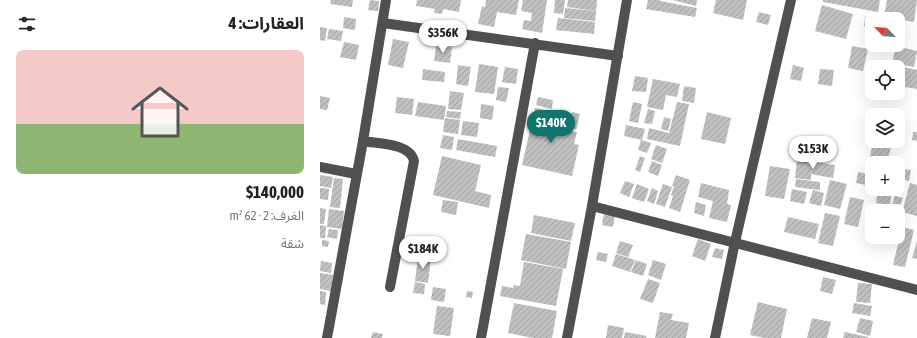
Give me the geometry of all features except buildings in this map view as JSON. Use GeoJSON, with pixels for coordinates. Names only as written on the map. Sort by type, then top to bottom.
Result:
{"type":"FeatureCollection","features":[{"type":"Feature","properties":{"kind":"street"},"geometry":{"type":"LineString","coordinates":[[327,338],[384,23],[386,0]]}},
{"type":"Feature","properties":{"kind":"street"},"geometry":{"type":"LineString","coordinates":[[567,338],[592,206],[627,0]]}},
{"type":"Feature","properties":{"kind":"street"},"geometry":{"type":"LineString","coordinates":[[716,338],[735,242],[791,0]]}},
{"type":"Feature","properties":{"kind":"street"},"geometry":{"type":"LineString","coordinates":[[384,23],[535,43],[618,56]]}},
{"type":"Feature","properties":{"kind":"street"},"geometry":{"type":"LineString","coordinates":[[481,338],[535,43]]}},
{"type":"Feature","properties":{"kind":"street"},"geometry":{"type":"LineString","coordinates":[[363,141],[406,149],[413,157],[414,162],[390,287]]}},
{"type":"Feature","properties":{"kind":"street"},"geometry":{"type":"LineString","coordinates":[[320,167],[356,174]]}},
{"type":"Feature","properties":{"kind":"street"},"geometry":{"type":"LineString","coordinates":[[592,206],[917,290]]}}]}
